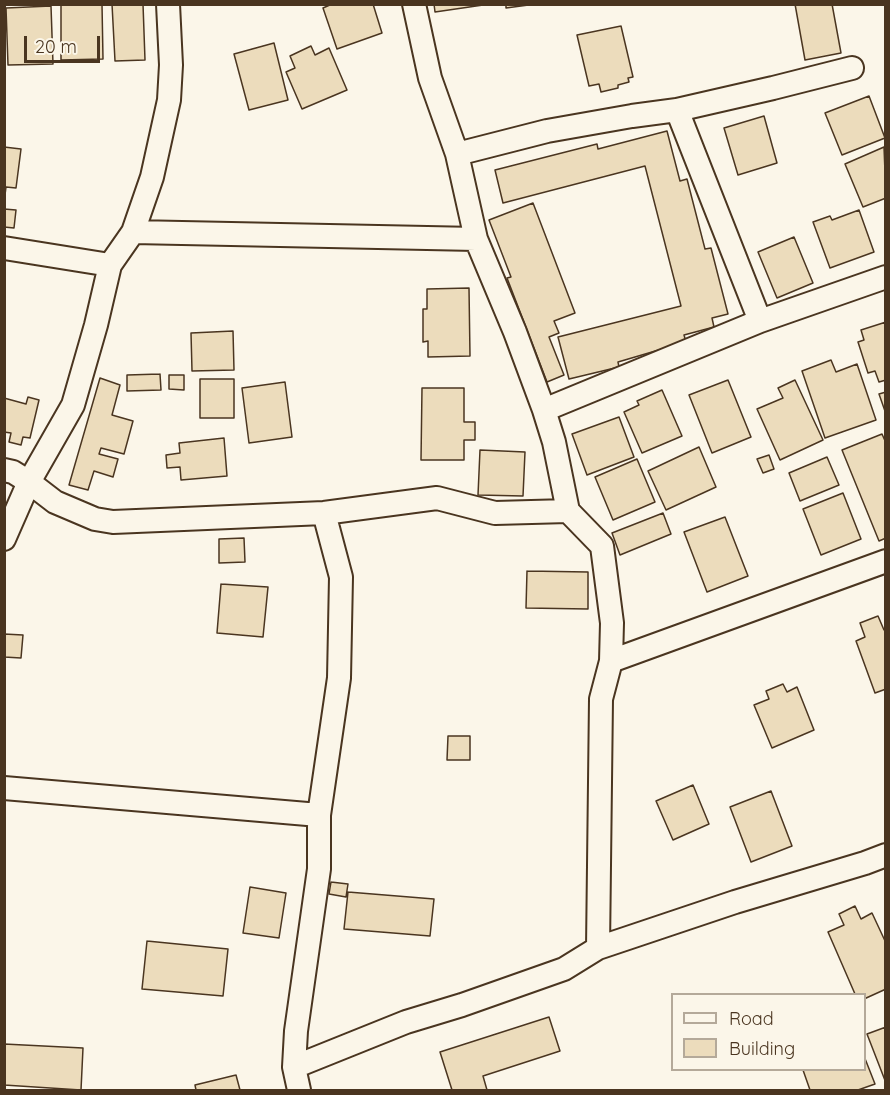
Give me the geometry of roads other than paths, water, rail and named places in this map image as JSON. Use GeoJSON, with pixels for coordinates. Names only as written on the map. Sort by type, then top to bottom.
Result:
{"type":"FeatureCollection","features":[{"type":"Feature","properties":{"kind":"street"},"geometry":{"type":"LineString","coordinates":[[4,539],[29,482],[73,405],[110,265],[133,232],[152,177],[169,100],[171,65],[168,4]]}},
{"type":"Feature","properties":{"kind":"street"},"geometry":{"type":"LineString","coordinates":[[414,4],[430,78],[457,154],[476,239],[544,410],[554,442],[568,510],[602,546],[612,623],[611,661],[601,699],[598,948]]}},
{"type":"Feature","properties":{"kind":"street"},"geometry":{"type":"LineString","coordinates":[[457,154],[547,131],[677,110],[852,68]]}},
{"type":"Feature","properties":{"kind":"street"},"geometry":{"type":"LineString","coordinates":[[677,110],[760,321]]}},
{"type":"Feature","properties":{"kind":"street"},"geometry":{"type":"LineString","coordinates":[[133,232],[476,239]]}},
{"type":"Feature","properties":{"kind":"street"},"geometry":{"type":"LineString","coordinates":[[4,248],[110,265]]}},
{"type":"Feature","properties":{"kind":"street"},"geometry":{"type":"LineString","coordinates":[[544,410],[760,321],[885,277]]}},
{"type":"Feature","properties":{"kind":"street"},"geometry":{"type":"LineString","coordinates":[[4,470],[13,472],[29,482],[55,502],[95,519],[113,522],[324,513],[436,498],[495,513],[568,510]]}},
{"type":"Feature","properties":{"kind":"street"},"geometry":{"type":"LineString","coordinates":[[298,1090],[294,1067],[296,1031],[319,869],[319,815],[339,678],[341,635],[341,577],[324,513]]}},
{"type":"Feature","properties":{"kind":"street"},"geometry":{"type":"LineString","coordinates":[[611,661],[885,561]]}},
{"type":"Feature","properties":{"kind":"street"},"geometry":{"type":"LineString","coordinates":[[4,788],[319,815]]}},
{"type":"Feature","properties":{"kind":"street"},"geometry":{"type":"LineString","coordinates":[[294,1067],[406,1022],[564,969],[598,948],[885,855]]}}]}
